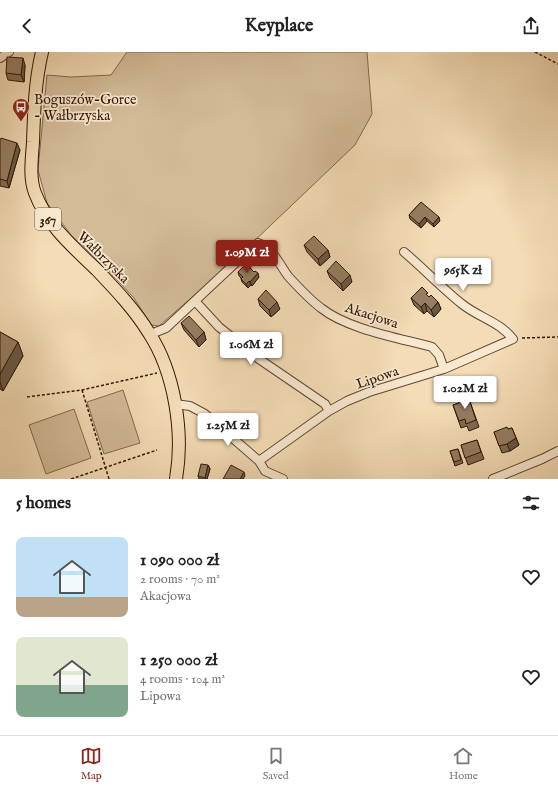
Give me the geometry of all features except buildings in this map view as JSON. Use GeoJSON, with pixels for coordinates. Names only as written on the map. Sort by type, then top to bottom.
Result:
{"type":"FeatureCollection","features":[{"type":"Feature","properties":{"kind":"main road","name":"Wałbrzyska"},"geometry":{"type":"LineString","coordinates":[[42,52],[38,72],[31,168],[34,191],[42,211],[57,231],[114,287],[135,311],[151,334],[172,384],[178,429],[178,469],[176,479]]}},
{"type":"Feature","properties":{"kind":"street"},"geometry":{"type":"LineString","coordinates":[[0,58],[9,52]]}},
{"type":"Feature","properties":{"kind":"street","name":"Akacjowa"},"geometry":{"type":"LineString","coordinates":[[151,334],[166,328],[258,243],[265,245],[275,256],[288,275],[321,309],[348,324],[432,347],[440,356],[444,369]]}},
{"type":"Feature","properties":{"kind":"street"},"geometry":{"type":"LineString","coordinates":[[404,252],[462,305],[501,327],[513,339]]}},
{"type":"Feature","properties":{"kind":"street"},"geometry":{"type":"LineString","coordinates":[[195,301],[219,327],[259,359],[325,404],[329,411]]}},
{"type":"Feature","properties":{"kind":"street","name":"Lipowa"},"geometry":{"type":"LineString","coordinates":[[259,461],[329,411],[347,401],[369,392],[444,369],[513,339]]}},
{"type":"Feature","properties":{"kind":"street"},"geometry":{"type":"LineString","coordinates":[[175,404],[190,406],[205,414],[259,461],[264,475],[283,479]]}},
{"type":"Feature","properties":{"kind":"street"},"geometry":{"type":"LineString","coordinates":[[493,479],[558,451]]}},
{"type":"Feature","properties":{"kind":"path"},"geometry":{"type":"LineString","coordinates":[[535,52],[558,64]]}},
{"type":"Feature","properties":{"kind":"path"},"geometry":{"type":"LineString","coordinates":[[513,339],[558,337]]}},
{"type":"Feature","properties":{"kind":"path"},"geometry":{"type":"LineString","coordinates":[[27,397],[82,390],[167,370]]}},
{"type":"Feature","properties":{"kind":"path"},"geometry":{"type":"LineString","coordinates":[[82,390],[109,479]]}},
{"type":"Feature","properties":{"kind":"path"},"geometry":{"type":"LineString","coordinates":[[71,479],[157,450]]}},
{"type":"Feature","properties":{"kind":"shaded area"},"geometry":{"type":"Polygon","coordinates":[[[127,52],[367,52],[372,114],[355,145],[229,265],[159,326],[151,325],[134,298],[105,267],[71,235],[47,203],[38,170],[47,75],[71,77],[111,75],[127,52]]]}},
{"type":"Feature","properties":{"kind":"shaded area"},"geometry":{"type":"Polygon","coordinates":[[[123,390],[140,443],[104,454],[87,402],[123,390]]]}},
{"type":"Feature","properties":{"kind":"shaded area"},"geometry":{"type":"Polygon","coordinates":[[[74,409],[91,458],[46,474],[29,425],[74,409]]]}},
{"type":"Feature","properties":{"kind":"place","name":"Boguszów-Gorce - Wałbrzyska"},"geometry":{"type":"Point","coordinates":[21,122]}}]}
